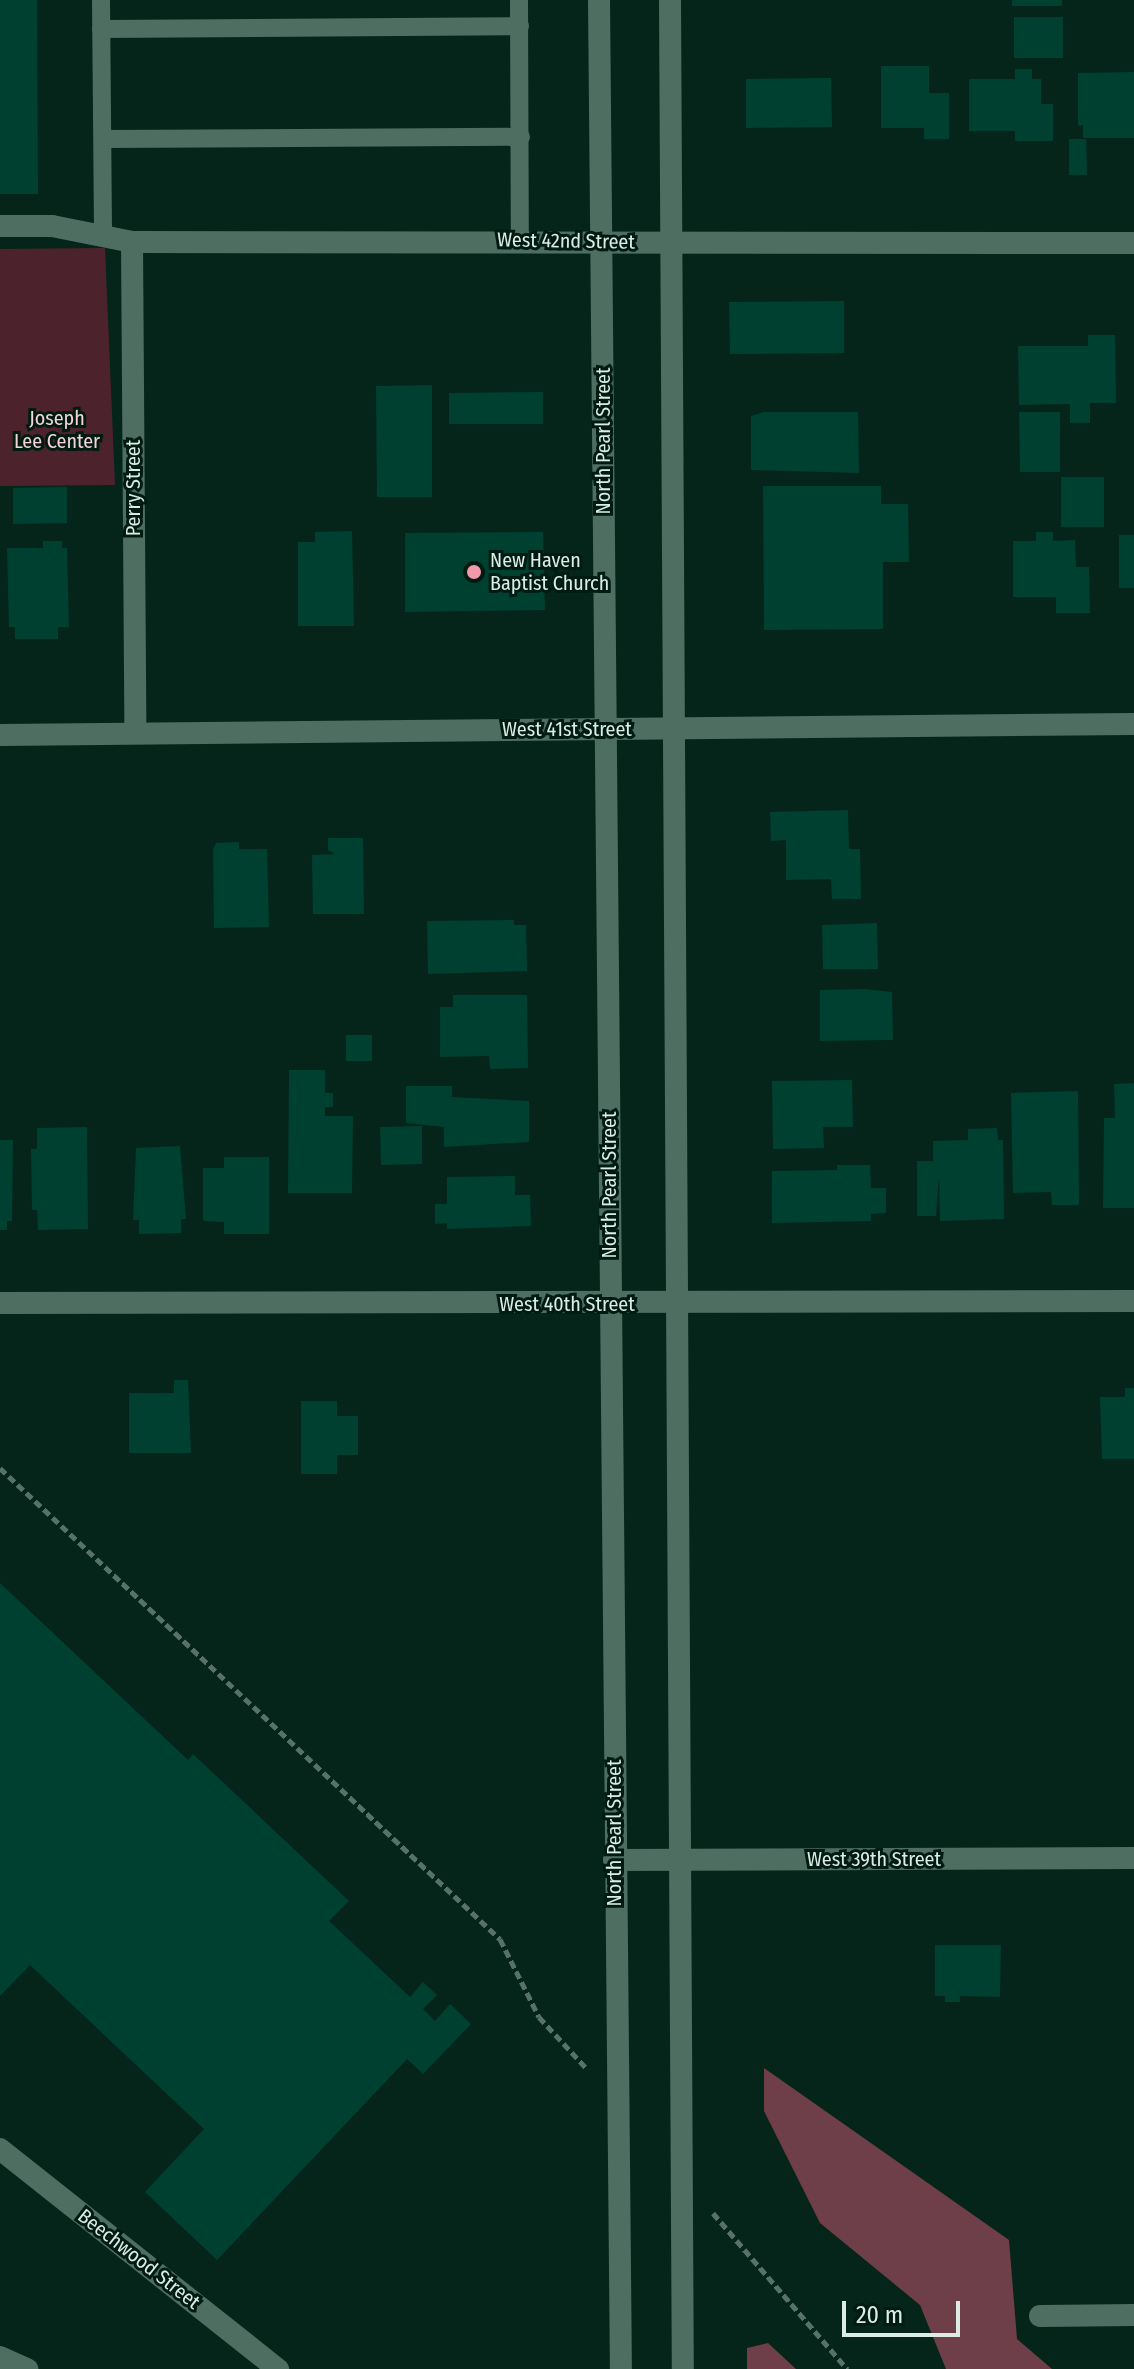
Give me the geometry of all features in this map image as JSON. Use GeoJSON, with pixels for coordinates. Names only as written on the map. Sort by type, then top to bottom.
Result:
{"type":"FeatureCollection","features":[{"type":"Feature","properties":{"kind":"street","name":"North Pearl Street"},"geometry":{"type":"LineString","coordinates":[[599,0],[616,2100],[621,2369]]}},
{"type":"Feature","properties":{"kind":"street"},"geometry":{"type":"LineString","coordinates":[[670,0],[685,2181],[683,2369]]}},
{"type":"Feature","properties":{"kind":"street","name":"West 42nd Street"},"geometry":{"type":"LineString","coordinates":[[0,226],[52,226],[132,242],[1134,243]]}},
{"type":"Feature","properties":{"kind":"street","name":"Perry Street"},"geometry":{"type":"LineString","coordinates":[[132,242],[135,733]]}},
{"type":"Feature","properties":{"kind":"street","name":"West 41st Street"},"geometry":{"type":"LineString","coordinates":[[0,735],[1134,724]]}},
{"type":"Feature","properties":{"kind":"street","name":"West 40th Street"},"geometry":{"type":"LineString","coordinates":[[0,1303],[1134,1301]]}},
{"type":"Feature","properties":{"kind":"street","name":"West 39th Street"},"geometry":{"type":"LineString","coordinates":[[614,1860],[1134,1858]]}},
{"type":"Feature","properties":{"kind":"street","name":"Beechwood Street"},"geometry":{"type":"LineString","coordinates":[[0,2149],[278,2369]]}},
{"type":"Feature","properties":{"kind":"street"},"geometry":{"type":"LineString","coordinates":[[1040,2316],[1134,2315]]}},
{"type":"Feature","properties":{"kind":"street"},"geometry":{"type":"LineString","coordinates":[[0,2357],[27,2369]]}},
{"type":"Feature","properties":{"kind":"lane"},"geometry":{"type":"LineString","coordinates":[[101,0],[103,235]]}},
{"type":"Feature","properties":{"kind":"lane"},"geometry":{"type":"LineString","coordinates":[[519,0],[520,240]]}},
{"type":"Feature","properties":{"kind":"lane"},"geometry":{"type":"LineString","coordinates":[[101,29],[520,26]]}},
{"type":"Feature","properties":{"kind":"lane"},"geometry":{"type":"LineString","coordinates":[[103,139],[521,137]]}},
{"type":"Feature","properties":{"kind":"path"},"geometry":{"type":"LineString","coordinates":[[0,1468],[500,1939],[539,2017],[616,2100]]}},
{"type":"Feature","properties":{"kind":"path"},"geometry":{"type":"LineString","coordinates":[[685,2181],[847,2369]]}},
{"type":"Feature","properties":{"kind":"green space","name":"Joseph Lee Center"},"geometry":{"type":"Polygon","coordinates":[[[105,248],[115,485],[0,486],[0,249],[105,248]]]}},
{"type":"Feature","properties":{"kind":"shaded area"},"geometry":{"type":"Polygon","coordinates":[[[764,2068],[1009,2240],[1017,2339],[1052,2369],[946,2369],[920,2305],[820,2223],[764,2111],[764,2068]]]}},
{"type":"Feature","properties":{"kind":"shaded area"},"geometry":{"type":"Polygon","coordinates":[[[768,2343],[796,2369],[747,2369],[747,2348],[768,2343]]]}},
{"type":"Feature","properties":{"kind":"building"},"geometry":{"type":"Polygon","coordinates":[[[0,0],[37,0],[38,194],[0,194],[0,0]]]}},
{"type":"Feature","properties":{"kind":"building"},"geometry":{"type":"Polygon","coordinates":[[[1012,0],[1062,0],[1062,6],[1012,6],[1012,0]]]}},
{"type":"Feature","properties":{"kind":"building"},"geometry":{"type":"Polygon","coordinates":[[[1014,17],[1063,17],[1063,58],[1014,58],[1014,17]]]}},
{"type":"Feature","properties":{"kind":"building"},"geometry":{"type":"Polygon","coordinates":[[[881,66],[929,66],[929,93],[949,93],[949,139],[924,139],[924,128],[881,128],[881,66]]]}},
{"type":"Feature","properties":{"kind":"building"},"geometry":{"type":"Polygon","coordinates":[[[1015,69],[1032,69],[1032,79],[1041,79],[1041,104],[1053,104],[1053,141],[1015,141],[1015,131],[969,131],[969,79],[1015,79],[1015,69]]]}},
{"type":"Feature","properties":{"kind":"building"},"geometry":{"type":"Polygon","coordinates":[[[1134,72],[1134,138],[1083,138],[1083,125],[1078,126],[1078,73],[1134,72]]]}},
{"type":"Feature","properties":{"kind":"building"},"geometry":{"type":"Polygon","coordinates":[[[831,78],[832,127],[746,128],[746,79],[831,78]]]}},
{"type":"Feature","properties":{"kind":"building"},"geometry":{"type":"Polygon","coordinates":[[[1069,139],[1086,139],[1087,175],[1069,175],[1069,139]]]}},
{"type":"Feature","properties":{"kind":"building"},"geometry":{"type":"Polygon","coordinates":[[[844,301],[844,353],[730,354],[729,302],[844,301]]]}},
{"type":"Feature","properties":{"kind":"building"},"geometry":{"type":"Polygon","coordinates":[[[1088,335],[1115,335],[1116,403],[1090,403],[1090,423],[1070,423],[1070,404],[1019,405],[1018,346],[1088,346],[1088,335]]]}},
{"type":"Feature","properties":{"kind":"building"},"geometry":{"type":"Polygon","coordinates":[[[432,385],[432,497],[377,497],[376,386],[432,385]]]}},
{"type":"Feature","properties":{"kind":"building"},"geometry":{"type":"Polygon","coordinates":[[[543,392],[543,424],[449,424],[449,393],[543,392]]]}},
{"type":"Feature","properties":{"kind":"building"},"geometry":{"type":"Polygon","coordinates":[[[764,412],[858,412],[859,473],[751,470],[751,416],[764,412]]]}},
{"type":"Feature","properties":{"kind":"building"},"geometry":{"type":"Polygon","coordinates":[[[1019,412],[1060,412],[1060,472],[1020,472],[1019,412]]]}},
{"type":"Feature","properties":{"kind":"building"},"geometry":{"type":"Polygon","coordinates":[[[1061,477],[1104,477],[1104,527],[1061,527],[1061,477]]]}},
{"type":"Feature","properties":{"kind":"building"},"geometry":{"type":"Polygon","coordinates":[[[763,486],[881,486],[881,504],[908,504],[909,562],[883,562],[883,629],[764,630],[763,486]]]}},
{"type":"Feature","properties":{"kind":"building"},"geometry":{"type":"Polygon","coordinates":[[[67,487],[67,523],[13,524],[13,488],[67,487]]]}},
{"type":"Feature","properties":{"kind":"building"},"geometry":{"type":"Polygon","coordinates":[[[352,531],[354,626],[298,626],[298,542],[315,542],[315,532],[352,531]]]}},
{"type":"Feature","properties":{"kind":"building","name":"New Haven Baptist Church"},"geometry":{"type":"Polygon","coordinates":[[[543,532],[545,610],[405,612],[405,533],[543,532]]]}},
{"type":"Feature","properties":{"kind":"building"},"geometry":{"type":"Polygon","coordinates":[[[1036,532],[1053,532],[1053,541],[1075,540],[1076,567],[1089,567],[1090,613],[1056,613],[1056,597],[1013,597],[1013,541],[1036,541],[1036,532]]]}},
{"type":"Feature","properties":{"kind":"building"},"geometry":{"type":"Polygon","coordinates":[[[1119,535],[1134,535],[1134,588],[1119,588],[1119,535]]]}},
{"type":"Feature","properties":{"kind":"building"},"geometry":{"type":"Polygon","coordinates":[[[43,541],[62,541],[62,548],[67,548],[69,627],[58,627],[58,639],[15,639],[15,627],[9,627],[7,548],[43,548],[43,541]]]}},
{"type":"Feature","properties":{"kind":"building"},"geometry":{"type":"Polygon","coordinates":[[[848,810],[849,849],[860,849],[861,899],[832,899],[831,879],[786,880],[786,840],[771,841],[770,812],[848,810]]]}},
{"type":"Feature","properties":{"kind":"building"},"geometry":{"type":"Polygon","coordinates":[[[328,838],[363,838],[364,914],[313,914],[312,855],[335,854],[328,850],[328,838]]]}},
{"type":"Feature","properties":{"kind":"building"},"geometry":{"type":"Polygon","coordinates":[[[239,842],[239,849],[267,849],[269,927],[214,928],[213,850],[216,843],[239,842]]]}},
{"type":"Feature","properties":{"kind":"building"},"geometry":{"type":"Polygon","coordinates":[[[514,920],[514,925],[526,925],[527,971],[428,974],[427,921],[514,920]]]}},
{"type":"Feature","properties":{"kind":"building"},"geometry":{"type":"Polygon","coordinates":[[[877,923],[878,969],[823,969],[822,925],[877,923]]]}},
{"type":"Feature","properties":{"kind":"building"},"geometry":{"type":"Polygon","coordinates":[[[820,990],[892,992],[893,1040],[820,1041],[820,990]]]}},
{"type":"Feature","properties":{"kind":"building"},"geometry":{"type":"Polygon","coordinates":[[[453,995],[527,995],[528,1068],[490,1069],[489,1056],[440,1057],[440,1007],[453,1007],[453,995]]]}},
{"type":"Feature","properties":{"kind":"building"},"geometry":{"type":"Polygon","coordinates":[[[346,1035],[372,1035],[372,1061],[346,1061],[346,1035]]]}},
{"type":"Feature","properties":{"kind":"building"},"geometry":{"type":"Polygon","coordinates":[[[289,1070],[325,1070],[325,1093],[333,1093],[333,1107],[325,1107],[325,1116],[353,1116],[352,1193],[288,1193],[289,1070]]]}},
{"type":"Feature","properties":{"kind":"building"},"geometry":{"type":"Polygon","coordinates":[[[852,1080],[853,1127],[823,1127],[824,1148],[773,1149],[772,1081],[852,1080]]]}},
{"type":"Feature","properties":{"kind":"building"},"geometry":{"type":"Polygon","coordinates":[[[1134,1083],[1134,1208],[1103,1208],[1104,1118],[1115,1118],[1114,1084],[1134,1083]]]}},
{"type":"Feature","properties":{"kind":"building"},"geometry":{"type":"Polygon","coordinates":[[[406,1086],[452,1086],[452,1097],[529,1101],[529,1142],[444,1147],[444,1127],[406,1123],[406,1086]]]}},
{"type":"Feature","properties":{"kind":"building"},"geometry":{"type":"Polygon","coordinates":[[[1078,1091],[1079,1205],[1052,1205],[1051,1192],[1013,1193],[1011,1093],[1078,1091]]]}},
{"type":"Feature","properties":{"kind":"building"},"geometry":{"type":"Polygon","coordinates":[[[422,1126],[422,1164],[381,1165],[380,1127],[422,1126]]]}},
{"type":"Feature","properties":{"kind":"building"},"geometry":{"type":"Polygon","coordinates":[[[87,1127],[88,1229],[38,1230],[37,1210],[32,1210],[31,1149],[37,1149],[37,1128],[87,1127]]]}},
{"type":"Feature","properties":{"kind":"building"},"geometry":{"type":"Polygon","coordinates":[[[997,1128],[998,1140],[1003,1140],[1004,1219],[940,1221],[939,1176],[936,1216],[917,1216],[917,1161],[933,1161],[933,1141],[968,1140],[968,1129],[997,1128]]]}},
{"type":"Feature","properties":{"kind":"building"},"geometry":{"type":"Polygon","coordinates":[[[0,1140],[13,1140],[12,1221],[7,1221],[7,1230],[0,1230],[0,1140]]]}},
{"type":"Feature","properties":{"kind":"building"},"geometry":{"type":"Polygon","coordinates":[[[180,1146],[186,1219],[181,1219],[181,1233],[139,1234],[139,1220],[133,1220],[136,1148],[180,1146]]]}},
{"type":"Feature","properties":{"kind":"building"},"geometry":{"type":"Polygon","coordinates":[[[224,1157],[269,1157],[269,1234],[224,1234],[224,1222],[203,1221],[203,1168],[224,1168],[224,1157]]]}},
{"type":"Feature","properties":{"kind":"building"},"geometry":{"type":"Polygon","coordinates":[[[837,1165],[870,1165],[871,1188],[886,1188],[886,1213],[871,1214],[871,1221],[772,1223],[772,1171],[837,1170],[837,1165]]]}},
{"type":"Feature","properties":{"kind":"building"},"geometry":{"type":"Polygon","coordinates":[[[515,1176],[515,1195],[530,1195],[531,1226],[447,1229],[447,1223],[435,1224],[435,1204],[447,1204],[447,1177],[515,1176]]]}},
{"type":"Feature","properties":{"kind":"building"},"geometry":{"type":"Polygon","coordinates":[[[174,1380],[188,1380],[191,1453],[129,1453],[129,1393],[174,1393],[174,1380]]]}},
{"type":"Feature","properties":{"kind":"building"},"geometry":{"type":"Polygon","coordinates":[[[1125,1388],[1134,1388],[1134,1459],[1102,1459],[1100,1397],[1125,1397],[1125,1388]]]}},
{"type":"Feature","properties":{"kind":"building"},"geometry":{"type":"Polygon","coordinates":[[[301,1401],[337,1401],[337,1416],[358,1416],[358,1455],[337,1455],[337,1474],[301,1474],[301,1401]]]}},
{"type":"Feature","properties":{"kind":"building"},"geometry":{"type":"Polygon","coordinates":[[[0,1583],[188,1760],[193,1754],[349,1901],[329,1921],[410,1997],[423,1982],[437,1995],[423,2009],[435,2021],[450,2004],[471,2024],[423,2074],[407,2059],[217,2260],[145,2192],[204,2129],[30,1965],[0,1996],[0,1583]]]}},
{"type":"Feature","properties":{"kind":"building"},"geometry":{"type":"Polygon","coordinates":[[[935,1945],[1001,1945],[1000,1997],[960,1996],[960,2002],[945,2002],[945,1996],[935,1996],[935,1945]]]}},
{"type":"Feature","properties":{"kind":"place","name":"New Haven Baptist Church"},"geometry":{"type":"Point","coordinates":[474,572]}}]}
